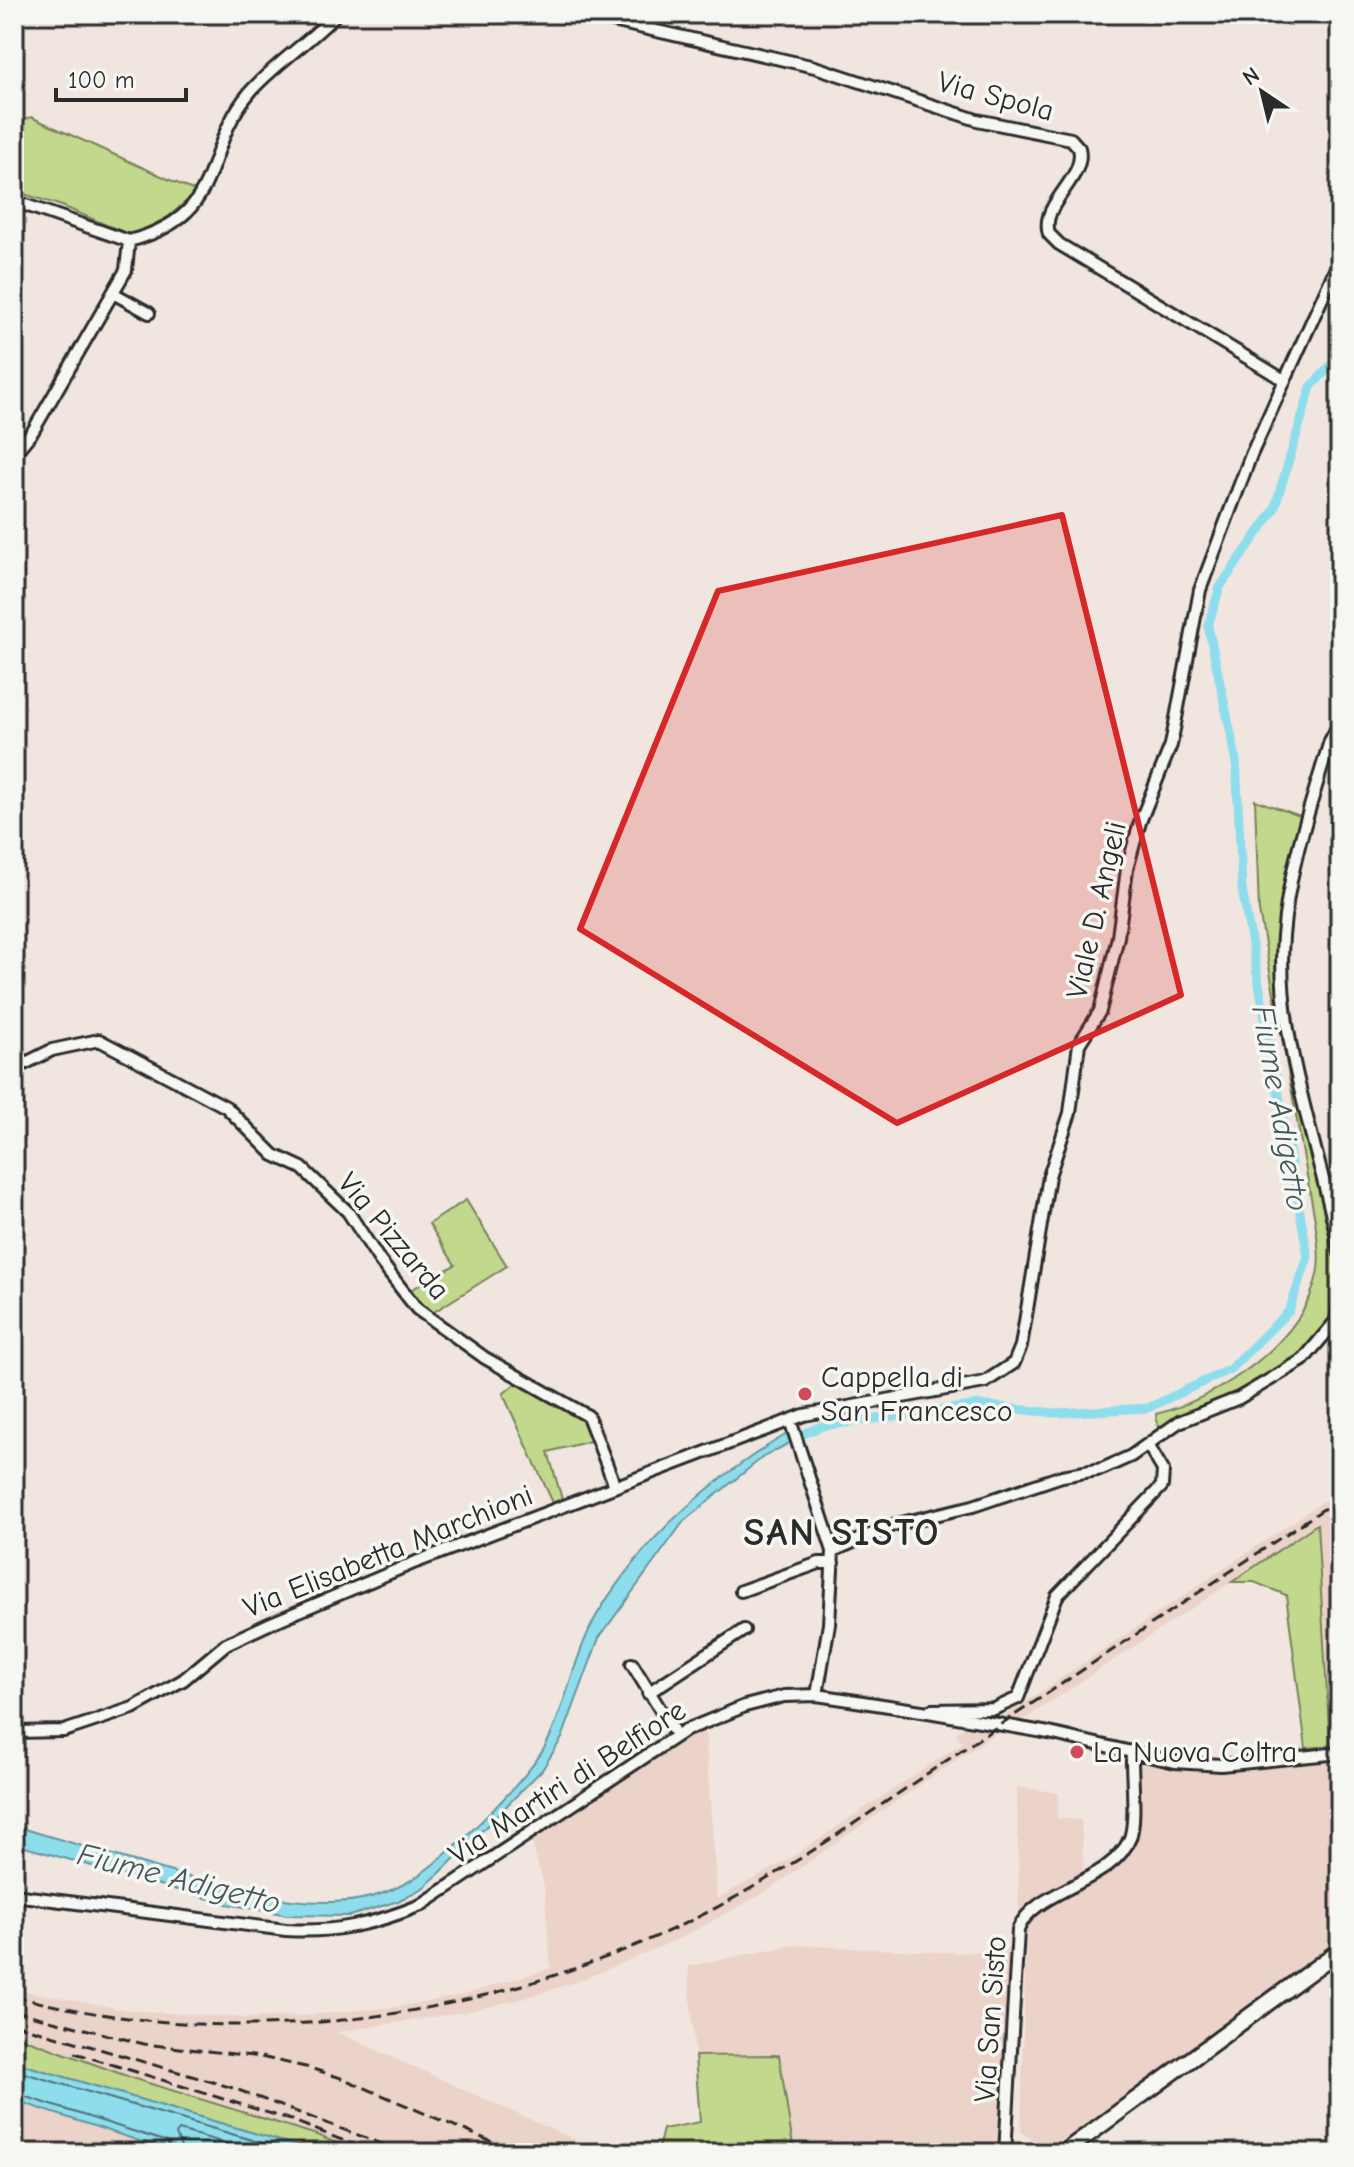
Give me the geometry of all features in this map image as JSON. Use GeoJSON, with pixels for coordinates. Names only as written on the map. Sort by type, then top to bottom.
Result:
{"type":"FeatureCollection","features":[{"type":"Feature","properties":{"kind":"main road"},"geometry":{"type":"LineString","coordinates":[[1063,2153],[1340,1950]]}},
{"type":"Feature","properties":{"kind":"street"},"geometry":{"type":"LineString","coordinates":[[14,201],[129,241],[157,234],[186,213],[206,188],[230,124],[250,92],[336,14]]}},
{"type":"Feature","properties":{"kind":"street","name":"Via Spola"},"geometry":{"type":"LineString","coordinates":[[582,14],[815,67],[977,120],[1071,139],[1079,148],[1080,162],[1048,218],[1049,234],[1059,244],[1284,380]]}},
{"type":"Feature","properties":{"kind":"street"},"geometry":{"type":"LineString","coordinates":[[14,454],[33,431],[126,270],[129,241]]}},
{"type":"Feature","properties":{"kind":"street","name":"Viale D. Angeli"},"geometry":{"type":"LineString","coordinates":[[792,1424],[985,1382],[1014,1363],[1021,1346],[1049,1176],[1070,1113],[1079,1044],[1100,1011],[1118,937],[1127,869],[1140,822],[1171,745],[1200,590],[1224,522],[1284,380],[1340,259]]}},
{"type":"Feature","properties":{"kind":"street"},"geometry":{"type":"LineString","coordinates":[[113,293],[149,313]]}},
{"type":"Feature","properties":{"kind":"street"},"geometry":{"type":"LineString","coordinates":[[1340,722],[1330,741],[1292,879],[1283,935],[1283,972],[1289,1029],[1340,1253]]}},
{"type":"Feature","properties":{"kind":"street","name":"Via Pizzarda"},"geometry":{"type":"LineString","coordinates":[[14,1069],[52,1050],[99,1040],[226,1107],[274,1155],[302,1168],[348,1212],[417,1309],[485,1358],[588,1416],[615,1486]]}},
{"type":"Feature","properties":{"kind":"street"},"geometry":{"type":"LineString","coordinates":[[741,1591],[833,1557],[860,1536],[973,1506],[1062,1476],[1102,1469],[1148,1445],[1179,1422],[1239,1398],[1303,1360],[1336,1321],[1340,1300]]}},
{"type":"Feature","properties":{"kind":"street"},"geometry":{"type":"LineString","coordinates":[[792,1424],[833,1557],[829,1624],[817,1695]]}},
{"type":"Feature","properties":{"kind":"street","name":"Via Elisabetta Marchioni"},"geometry":{"type":"LineString","coordinates":[[14,1732],[64,1731],[133,1708],[183,1680],[226,1644],[416,1562],[615,1486],[792,1424]]}},
{"type":"Feature","properties":{"kind":"street"},"geometry":{"type":"LineString","coordinates":[[928,1712],[935,1707],[994,1709],[1018,1698],[1057,1596],[1162,1486],[1163,1470],[1148,1445]]}},
{"type":"Feature","properties":{"kind":"street"},"geometry":{"type":"LineString","coordinates":[[648,1693],[744,1630]]}},
{"type":"Feature","properties":{"kind":"street"},"geometry":{"type":"LineString","coordinates":[[632,1664],[676,1735]]}},
{"type":"Feature","properties":{"kind":"street","name":"Via Martiri di Belfiore"},"geometry":{"type":"LineString","coordinates":[[14,1895],[286,1930],[325,1932],[377,1924],[421,1905],[676,1735],[745,1706],[784,1696],[817,1695],[928,1712],[1175,1762],[1221,1765],[1340,1753]]}},
{"type":"Feature","properties":{"kind":"street","name":"Via San Sisto"},"geometry":{"type":"LineString","coordinates":[[1005,2153],[1018,1930],[1030,1912],[1082,1883],[1122,1849],[1131,1836],[1132,1751]]}},
{"type":"Feature","properties":{"kind":"highlighted area"},"geometry":{"type":"Polygon","coordinates":[[[1062,515],[1181,995],[897,1123],[580,929],[718,591],[1062,515]]]}},
{"type":"Feature","properties":{"kind":"shaded area"},"geometry":{"type":"Polygon","coordinates":[[[1340,1490],[1340,1744],[1330,1746],[1317,1525],[1019,1723],[1001,1729],[764,1893],[683,1937],[584,1979],[525,1998],[465,2012],[337,2032],[604,2153],[360,2153],[317,2135],[135,2079],[14,2035],[14,1989],[127,2010],[245,2018],[297,2016],[395,2007],[459,1996],[551,1968],[544,1886],[531,1840],[705,1727],[717,1899],[789,1859],[962,1743],[956,1732],[971,1724],[1002,1717],[1340,1490]]]}},
{"type":"Feature","properties":{"kind":"shaded area"},"geometry":{"type":"Polygon","coordinates":[[[1340,1758],[1340,1945],[1061,2151],[1038,2146],[1021,2131],[1026,1931],[1037,1916],[1115,1869],[1133,1852],[1137,1838],[1140,1769],[1136,1760],[1189,1769],[1241,1769],[1340,1758]]]}},
{"type":"Feature","properties":{"kind":"shaded area"},"geometry":{"type":"Polygon","coordinates":[[[1017,1787],[1059,1793],[1057,1818],[1081,1820],[1084,1873],[1019,1915],[1017,1787]]]}},
{"type":"Feature","properties":{"kind":"shaded area"},"geometry":{"type":"Polygon","coordinates":[[[794,1945],[963,1953],[1012,1948],[997,2153],[794,2153],[779,2055],[695,2056],[688,1966],[794,1945]]]}},
{"type":"Feature","properties":{"kind":"shaded area"},"geometry":{"type":"Polygon","coordinates":[[[14,2100],[176,2153],[14,2153],[14,2100]]]}},
{"type":"Feature","properties":{"kind":"green space"},"geometry":{"type":"Polygon","coordinates":[[[31,117],[197,192],[168,217],[132,236],[62,206],[14,191],[14,124],[31,117]]]}},
{"type":"Feature","properties":{"kind":"green space"},"geometry":{"type":"Polygon","coordinates":[[[1255,800],[1303,817],[1289,870],[1286,952],[1289,1013],[1336,1242],[1340,1296],[1335,1317],[1321,1342],[1274,1375],[1196,1409],[1159,1432],[1156,1414],[1206,1395],[1231,1381],[1276,1345],[1308,1300],[1317,1275],[1315,1220],[1259,911],[1255,800]]]}},
{"type":"Feature","properties":{"kind":"green space"},"geometry":{"type":"Polygon","coordinates":[[[466,1200],[507,1266],[429,1315],[407,1292],[455,1265],[429,1224],[466,1200]]]}},
{"type":"Feature","properties":{"kind":"green space"},"geometry":{"type":"Polygon","coordinates":[[[523,1377],[570,1404],[570,1413],[584,1419],[594,1440],[548,1452],[562,1499],[553,1503],[503,1394],[523,1377]]]}},
{"type":"Feature","properties":{"kind":"green space"},"geometry":{"type":"Polygon","coordinates":[[[1317,1524],[1330,1746],[1306,1748],[1286,1595],[1254,1582],[1232,1582],[1317,1524]]]}},
{"type":"Feature","properties":{"kind":"green space"},"geometry":{"type":"Polygon","coordinates":[[[14,2035],[135,2079],[317,2135],[360,2153],[321,2153],[14,2062],[14,2035]]]}},
{"type":"Feature","properties":{"kind":"green space"},"geometry":{"type":"Polygon","coordinates":[[[779,2055],[794,2153],[657,2153],[663,2129],[700,2122],[695,2056],[779,2055]]]}},
{"type":"Feature","properties":{"kind":"water"},"geometry":{"type":"Polygon","coordinates":[[[790,1432],[793,1441],[763,1457],[684,1521],[599,1638],[562,1738],[542,1770],[423,1888],[398,1901],[350,1916],[288,1915],[227,1904],[14,1844],[14,1826],[226,1887],[288,1900],[351,1901],[379,1895],[406,1883],[462,1840],[537,1759],[554,1727],[598,1613],[637,1559],[708,1489],[790,1432]]]}},
{"type":"Feature","properties":{"kind":"water"},"geometry":{"type":"Polygon","coordinates":[[[14,2062],[321,2153],[176,2153],[14,2100],[14,2062]]]}},
{"type":"Feature","properties":{"kind":"waterway","name":"Fiume Adigetto"},"geometry":{"type":"LineString","coordinates":[[791,1439],[822,1426],[979,1405],[1056,1413],[1148,1408],[1230,1369],[1289,1311],[1308,1257],[1242,889],[1236,758],[1208,626],[1220,587],[1274,510],[1311,387],[1340,355]]}},
{"type":"Feature","properties":{"kind":"railway"},"geometry":{"type":"LineString","coordinates":[[14,1996],[102,2014],[191,2024],[281,2024],[370,2017],[458,2001],[545,1978],[629,1948],[710,1911],[812,1851],[1340,1498]]}},
{"type":"Feature","properties":{"kind":"railway"},"geometry":{"type":"LineString","coordinates":[[14,2011],[144,2044],[261,2057],[310,2068],[344,2079],[518,2153]]}},
{"type":"Feature","properties":{"kind":"railway"},"geometry":{"type":"LineString","coordinates":[[14,2024],[233,2088],[406,2153]]}},
{"type":"Feature","properties":{"kind":"railway"},"geometry":{"type":"LineString","coordinates":[[75,2053],[291,2120],[375,2153]]}},
{"type":"Feature","properties":{"kind":"railway"},"geometry":{"type":"LineString","coordinates":[[509,2142],[535,2153]]}},
{"type":"Feature","properties":{"kind":"place","name":"Cappella di San Francesco"},"geometry":{"type":"Point","coordinates":[805,1394]}},
{"type":"Feature","properties":{"kind":"place","name":"La Nuova Coltra"},"geometry":{"type":"Point","coordinates":[1077,1752]}},
{"type":"Feature","properties":{"kind":"district","name":"SAN SISTO"},"geometry":{"type":"Point","coordinates":[842,1532]}}]}
